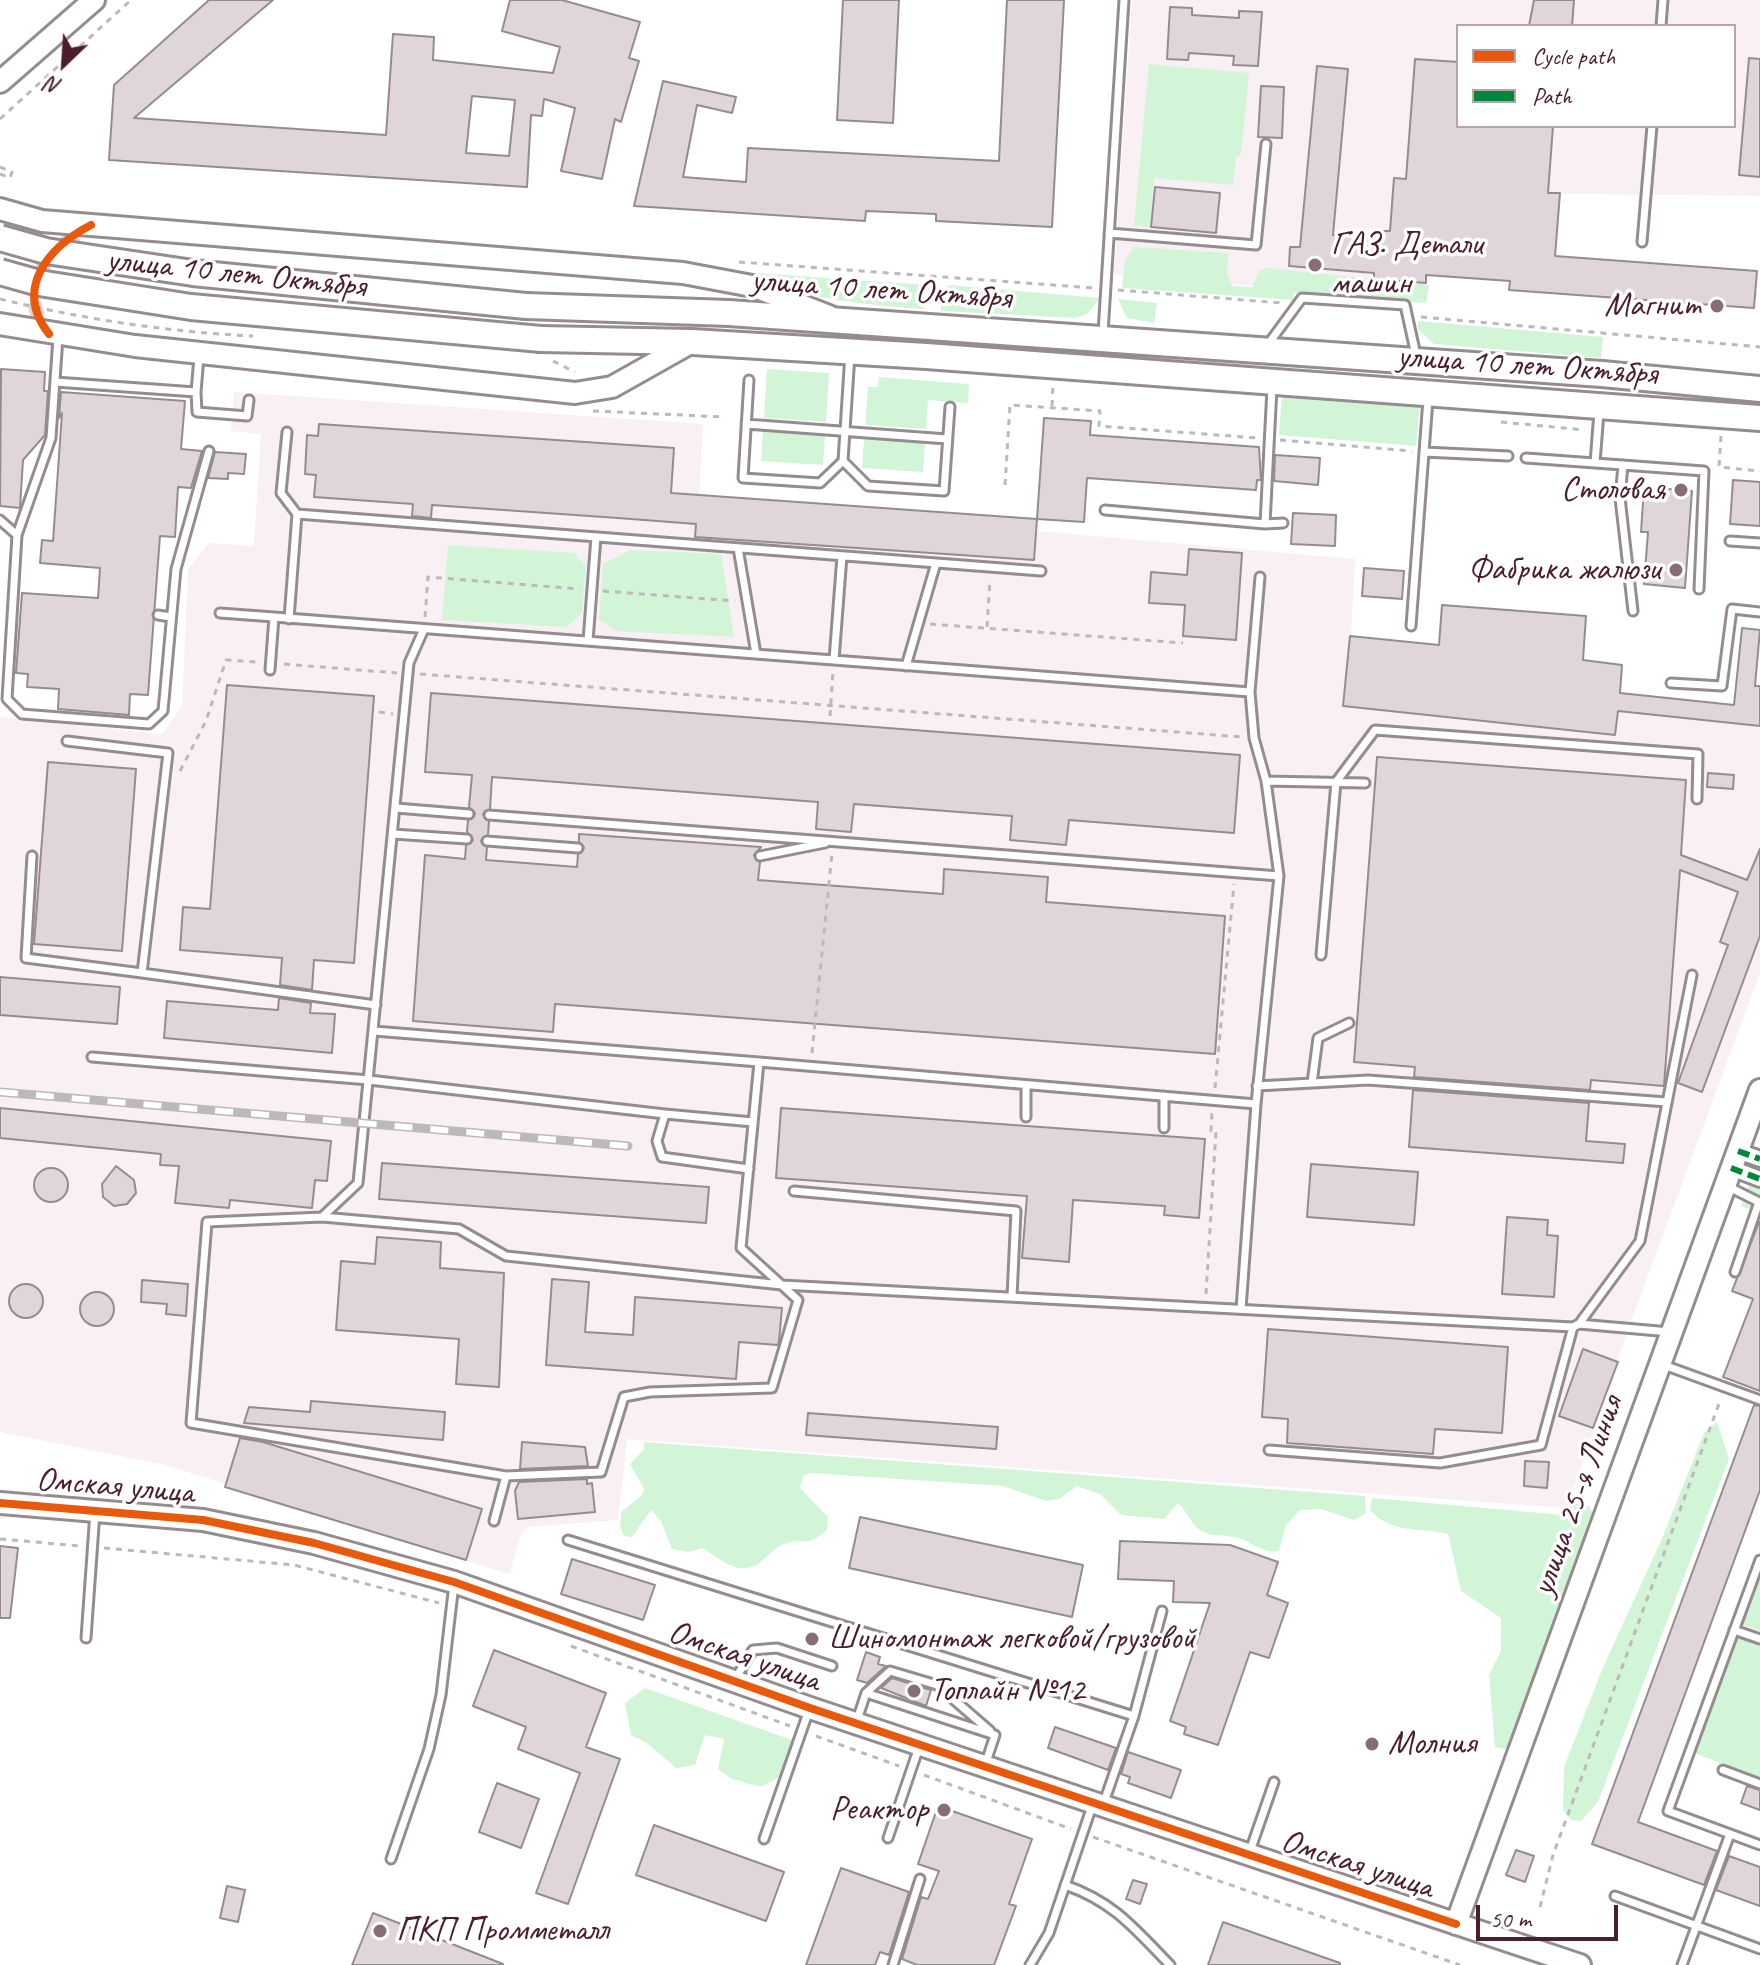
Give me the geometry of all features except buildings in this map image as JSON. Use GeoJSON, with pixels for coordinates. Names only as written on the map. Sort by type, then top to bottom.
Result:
{"type":"FeatureCollection","features":[{"type":"Feature","properties":{"kind":"main road"},"geometry":{"type":"LineString","coordinates":[[0,82],[94,0]]}},
{"type":"Feature","properties":{"kind":"main road"},"geometry":{"type":"LineString","coordinates":[[0,209],[55,222],[720,278],[752,286],[843,321]]}},
{"type":"Feature","properties":{"kind":"main road","name":"улица 10 лет Октября"},"geometry":{"type":"LineString","coordinates":[[0,238],[46,251],[193,273],[526,306],[729,313],[1418,361],[1760,389]]}},
{"type":"Feature","properties":{"kind":"main road","name":"улица 10 лет Октября"},"geometry":{"type":"LineString","coordinates":[[0,272],[39,283],[191,307],[541,339],[692,342],[851,352],[1760,418]]}},
{"type":"Feature","properties":{"kind":"main road"},"geometry":{"type":"LineString","coordinates":[[720,278],[733,289],[735,300],[729,313]]}},
{"type":"Feature","properties":{"kind":"main road"},"geometry":{"type":"LineString","coordinates":[[0,324],[58,335],[199,353],[575,393],[612,387],[692,342]]}},
{"type":"Feature","properties":{"kind":"main road","name":"улица 25-я Линия"},"geometry":{"type":"LineString","coordinates":[[1456,1924],[1760,1090]]}},
{"type":"Feature","properties":{"kind":"main road","name":"Омская улица"},"geometry":{"type":"LineString","coordinates":[[0,1503],[95,1509],[217,1523],[314,1543],[454,1582],[856,1724],[1456,1924],[1532,1958],[1580,1965]]}},
{"type":"Feature","properties":{"kind":"street"},"geometry":{"type":"LineString","coordinates":[[1731,1168],[1760,1159]]}},
{"type":"Feature","properties":{"kind":"street"},"geometry":{"type":"LineString","coordinates":[[1731,1168],[1760,1179]]}},
{"type":"Feature","properties":{"kind":"lane"},"geometry":{"type":"LineString","coordinates":[[1102,340],[1124,0]]}},
{"type":"Feature","properties":{"kind":"lane"},"geometry":{"type":"LineString","coordinates":[[1661,24],[1663,0]]}},
{"type":"Feature","properties":{"kind":"lane"},"geometry":{"type":"LineString","coordinates":[[1642,242],[1652,128]]}},
{"type":"Feature","properties":{"kind":"lane"},"geometry":{"type":"LineString","coordinates":[[1109,233],[1256,245],[1266,144]]}},
{"type":"Feature","properties":{"kind":"lane"},"geometry":{"type":"LineString","coordinates":[[1263,351],[1302,298],[1405,305],[1418,361]]}},
{"type":"Feature","properties":{"kind":"lane"},"geometry":{"type":"LineString","coordinates":[[58,335],[51,438],[17,535],[7,699],[22,714],[149,724],[163,711],[176,569],[209,451]]}},
{"type":"Feature","properties":{"kind":"lane"},"geometry":{"type":"LineString","coordinates":[[749,380],[743,478],[820,483],[843,461],[851,352]]}},
{"type":"Feature","properties":{"kind":"lane"},"geometry":{"type":"LineString","coordinates":[[199,353],[197,412],[247,416],[249,400]]}},
{"type":"Feature","properties":{"kind":"lane"},"geometry":{"type":"LineString","coordinates":[[1265,524],[1272,381]]}},
{"type":"Feature","properties":{"kind":"lane"},"geometry":{"type":"LineString","coordinates":[[55,382],[196,392]]}},
{"type":"Feature","properties":{"kind":"lane"},"geometry":{"type":"LineString","coordinates":[[1411,626],[1428,393]]}},
{"type":"Feature","properties":{"kind":"lane"},"geometry":{"type":"LineString","coordinates":[[1595,463],[1600,404]]}},
{"type":"Feature","properties":{"kind":"lane"},"geometry":{"type":"LineString","coordinates":[[843,461],[868,486],[944,491],[950,407]]}},
{"type":"Feature","properties":{"kind":"lane"},"geometry":{"type":"LineString","coordinates":[[746,424],[947,439]]}},
{"type":"Feature","properties":{"kind":"lane"},"geometry":{"type":"LineString","coordinates":[[287,432],[281,493],[297,514],[289,619]]}},
{"type":"Feature","properties":{"kind":"lane"},"geometry":{"type":"LineString","coordinates":[[1424,452],[1508,456]]}},
{"type":"Feature","properties":{"kind":"lane"},"geometry":{"type":"LineString","coordinates":[[1526,458],[1704,471],[1699,589]]}},
{"type":"Feature","properties":{"kind":"lane"},"geometry":{"type":"LineString","coordinates":[[1623,465],[1620,498],[1633,611]]}},
{"type":"Feature","properties":{"kind":"lane"},"geometry":{"type":"LineString","coordinates":[[1105,510],[1283,523]]}},
{"type":"Feature","properties":{"kind":"lane"},"geometry":{"type":"LineString","coordinates":[[297,514],[1041,571]]}},
{"type":"Feature","properties":{"kind":"lane"},"geometry":{"type":"LineString","coordinates":[[0,520],[17,535]]}},
{"type":"Feature","properties":{"kind":"lane"},"geometry":{"type":"LineString","coordinates":[[588,641],[596,537]]}},
{"type":"Feature","properties":{"kind":"lane"},"geometry":{"type":"LineString","coordinates":[[1730,541],[1760,543]]}},
{"type":"Feature","properties":{"kind":"lane"},"geometry":{"type":"LineString","coordinates":[[738,548],[756,654]]}},
{"type":"Feature","properties":{"kind":"lane"},"geometry":{"type":"LineString","coordinates":[[834,660],[842,556]]}},
{"type":"Feature","properties":{"kind":"lane"},"geometry":{"type":"LineString","coordinates":[[906,666],[936,563]]}},
{"type":"Feature","properties":{"kind":"lane"},"geometry":{"type":"LineString","coordinates":[[1241,1309],[1257,1086],[1279,876],[1266,781],[1254,738],[1250,692],[1260,577]]}},
{"type":"Feature","properties":{"kind":"lane"},"geometry":{"type":"LineString","coordinates":[[1671,683],[1722,686],[1732,609],[1760,612]]}},
{"type":"Feature","properties":{"kind":"lane"},"geometry":{"type":"LineString","coordinates":[[220,613],[1250,692]]}},
{"type":"Feature","properties":{"kind":"lane"},"geometry":{"type":"LineString","coordinates":[[158,615],[171,617]]}},
{"type":"Feature","properties":{"kind":"lane"},"geometry":{"type":"LineString","coordinates":[[270,666],[274,617]]}},
{"type":"Feature","properties":{"kind":"lane"},"geometry":{"type":"LineString","coordinates":[[322,1217],[358,1183],[408,674],[424,629]]}},
{"type":"Feature","properties":{"kind":"lane"},"geometry":{"type":"LineString","coordinates":[[1321,955],[1336,782],[1375,730],[1698,754],[1697,799]]}},
{"type":"Feature","properties":{"kind":"lane"},"geometry":{"type":"LineString","coordinates":[[67,741],[168,753],[142,973]]}},
{"type":"Feature","properties":{"kind":"lane"},"geometry":{"type":"LineString","coordinates":[[1266,781],[1365,783]]}},
{"type":"Feature","properties":{"kind":"lane"},"geometry":{"type":"LineString","coordinates":[[396,808],[469,814]]}},
{"type":"Feature","properties":{"kind":"lane"},"geometry":{"type":"LineString","coordinates":[[489,815],[1279,876]]}},
{"type":"Feature","properties":{"kind":"lane"},"geometry":{"type":"LineString","coordinates":[[393,834],[467,839]]}},
{"type":"Feature","properties":{"kind":"lane"},"geometry":{"type":"LineString","coordinates":[[487,841],[578,848]]}},
{"type":"Feature","properties":{"kind":"lane"},"geometry":{"type":"LineString","coordinates":[[760,856],[833,842]]}},
{"type":"Feature","properties":{"kind":"lane"},"geometry":{"type":"LineString","coordinates":[[32,856],[26,958],[376,1005]]}},
{"type":"Feature","properties":{"kind":"lane"},"geometry":{"type":"LineString","coordinates":[[1269,1450],[1440,1463],[1541,1445],[1576,1325],[1640,1241],[1692,975]]}},
{"type":"Feature","properties":{"kind":"lane"},"geometry":{"type":"LineString","coordinates":[[1312,1083],[1318,1038],[1349,1023]]}},
{"type":"Feature","properties":{"kind":"lane"},"geometry":{"type":"LineString","coordinates":[[374,1031],[1256,1104]]}},
{"type":"Feature","properties":{"kind":"lane"},"geometry":{"type":"LineString","coordinates":[[92,1057],[369,1080],[753,1122]]}},
{"type":"Feature","properties":{"kind":"lane"},"geometry":{"type":"LineString","coordinates":[[759,1062],[741,1248],[782,1285],[798,1300],[772,1388],[650,1392],[624,1397],[601,1472],[506,1476],[191,1423],[207,1222],[322,1217],[459,1229],[506,1256],[782,1285],[1672,1332]]}},
{"type":"Feature","properties":{"kind":"lane"},"geometry":{"type":"LineString","coordinates":[[1257,1086],[1368,1080],[1667,1102]]}},
{"type":"Feature","properties":{"kind":"lane"},"geometry":{"type":"LineString","coordinates":[[1026,1085],[1026,1117]]}},
{"type":"Feature","properties":{"kind":"lane"},"geometry":{"type":"LineString","coordinates":[[1164,1096],[1164,1128]]}},
{"type":"Feature","properties":{"kind":"lane"},"geometry":{"type":"LineString","coordinates":[[665,1114],[657,1141],[662,1157],[749,1169]]}},
{"type":"Feature","properties":{"kind":"lane"},"geometry":{"type":"LineString","coordinates":[[1731,1168],[1759,1202],[1735,1272]]}},
{"type":"Feature","properties":{"kind":"lane"},"geometry":{"type":"LineString","coordinates":[[794,1191],[1016,1211],[1012,1297]]}},
{"type":"Feature","properties":{"kind":"lane"},"geometry":{"type":"LineString","coordinates":[[1661,1364],[1760,1400]]}},
{"type":"Feature","properties":{"kind":"lane"},"geometry":{"type":"LineString","coordinates":[[494,1521],[506,1476]]}},
{"type":"Feature","properties":{"kind":"lane"},"geometry":{"type":"LineString","coordinates":[[86,1638],[95,1509]]}},
{"type":"Feature","properties":{"kind":"lane"},"geometry":{"type":"LineString","coordinates":[[568,1540],[1134,1716]]}},
{"type":"Feature","properties":{"kind":"lane"},"geometry":{"type":"LineString","coordinates":[[1760,1560],[1668,1811],[1760,1845]]}},
{"type":"Feature","properties":{"kind":"lane"},"geometry":{"type":"LineString","coordinates":[[391,1859],[429,1749],[441,1695],[454,1582]]}},
{"type":"Feature","properties":{"kind":"lane"},"geometry":{"type":"LineString","coordinates":[[1030,1965],[1049,1933],[1082,1834],[1134,1716],[1162,1611]]}},
{"type":"Feature","properties":{"kind":"lane"},"geometry":{"type":"LineString","coordinates":[[1734,1630],[1760,1639]]}},
{"type":"Feature","properties":{"kind":"lane"},"geometry":{"type":"LineString","coordinates":[[734,1681],[742,1663],[753,1650],[777,1648],[832,1666]]}},
{"type":"Feature","properties":{"kind":"lane"},"geometry":{"type":"LineString","coordinates":[[856,1724],[866,1693],[890,1671],[937,1685],[995,1735]]}},
{"type":"Feature","properties":{"kind":"lane"},"geometry":{"type":"LineString","coordinates":[[866,1693],[995,1735]]}},
{"type":"Feature","properties":{"kind":"lane"},"geometry":{"type":"LineString","coordinates":[[764,1839],[810,1708]]}},
{"type":"Feature","properties":{"kind":"lane"},"geometry":{"type":"LineString","coordinates":[[984,1767],[995,1735]]}},
{"type":"Feature","properties":{"kind":"lane"},"geometry":{"type":"LineString","coordinates":[[888,1838],[920,1745]]}},
{"type":"Feature","properties":{"kind":"lane"},"geometry":{"type":"LineString","coordinates":[[1723,1770],[1760,1784]]}},
{"type":"Feature","properties":{"kind":"lane"},"geometry":{"type":"LineString","coordinates":[[1248,1857],[1274,1782]]}},
{"type":"Feature","properties":{"kind":"lane"},"geometry":{"type":"LineString","coordinates":[[1682,1965],[1730,1834]]}},
{"type":"Feature","properties":{"kind":"lane"},"geometry":{"type":"LineString","coordinates":[[893,1965],[920,1879]]}},
{"type":"Feature","properties":{"kind":"lane"},"geometry":{"type":"LineString","coordinates":[[1065,1885],[1094,1895],[1113,1906],[1170,1965]]}},
{"type":"Feature","properties":{"kind":"lane"},"geometry":{"type":"LineString","coordinates":[[1615,1896],[1760,1949]]}},
{"type":"Feature","properties":{"kind":"path"},"geometry":{"type":"LineString","coordinates":[[0,119],[131,0]]}},
{"type":"Feature","properties":{"kind":"path"},"geometry":{"type":"LineString","coordinates":[[0,167],[12,172],[10,178],[0,174]]}},
{"type":"Feature","properties":{"kind":"path"},"geometry":{"type":"LineString","coordinates":[[929,304],[931,276]]}},
{"type":"Feature","properties":{"kind":"path"},"geometry":{"type":"LineString","coordinates":[[1106,289],[1297,304]]}},
{"type":"Feature","properties":{"kind":"path"},"geometry":{"type":"LineString","coordinates":[[1408,316],[1760,347]]}},
{"type":"Feature","properties":{"kind":"path"},"geometry":{"type":"LineString","coordinates":[[1005,485],[1010,405],[1100,411],[1099,426],[1424,452]]}},
{"type":"Feature","properties":{"kind":"path"},"geometry":{"type":"LineString","coordinates":[[1719,467],[1760,471]]}},
{"type":"Feature","properties":{"kind":"path"},"geometry":{"type":"LineString","coordinates":[[987,628],[991,567]]}},
{"type":"Feature","properties":{"kind":"path"},"geometry":{"type":"LineString","coordinates":[[426,610],[428,577],[446,579]]}},
{"type":"Feature","properties":{"kind":"path"},"geometry":{"type":"LineString","coordinates":[[918,623],[1183,643]]}},
{"type":"Feature","properties":{"kind":"path"},"geometry":{"type":"LineString","coordinates":[[164,800],[206,721],[226,660],[270,666],[1254,738]]}},
{"type":"Feature","properties":{"kind":"path"},"geometry":{"type":"LineString","coordinates":[[830,716],[834,660]]}},
{"type":"Feature","properties":{"kind":"path"},"geometry":{"type":"LineString","coordinates":[[811,1066],[833,842]]}},
{"type":"Feature","properties":{"kind":"path"},"geometry":{"type":"LineString","coordinates":[[1540,1907],[1553,1855],[1726,1386]]}},
{"type":"Feature","properties":{"kind":"path"},"geometry":{"type":"LineString","coordinates":[[0,1539],[294,1565],[452,1606]]}},
{"type":"Feature","properties":{"kind":"path"},"geometry":{"type":"LineString","coordinates":[[571,1646],[1082,1834],[1460,1965]]}},
{"type":"Feature","properties":{"kind":"shaded area"},"geometry":{"type":"Polygon","coordinates":[[[1132,0],[1760,0],[1760,196],[1420,192],[1410,298],[1114,275],[1132,0]]]}},
{"type":"Feature","properties":{"kind":"shaded area"},"geometry":{"type":"Polygon","coordinates":[[[234,392],[703,424],[699,495],[1037,519],[1037,531],[1355,559],[1351,636],[1622,665],[1618,711],[1760,726],[1760,973],[1629,1327],[1567,1508],[627,1439],[618,1520],[529,1527],[522,1532],[509,1574],[166,1465],[0,1432],[0,717],[162,734],[182,706],[188,569],[209,543],[254,546],[261,434],[231,431],[234,392]]]}},
{"type":"Feature","properties":{"kind":"green space"},"geometry":{"type":"Polygon","coordinates":[[[1149,64],[1249,73],[1241,154],[1236,158],[1233,185],[1154,178],[1150,227],[1134,226],[1149,64]]]}},
{"type":"Feature","properties":{"kind":"green space"},"geometry":{"type":"Polygon","coordinates":[[[1134,247],[1228,253],[1227,274],[1232,286],[1253,287],[1259,271],[1268,268],[1429,285],[1426,303],[1294,293],[1293,300],[1122,288],[1125,261],[1134,247]]]}},
{"type":"Feature","properties":{"kind":"green space"},"geometry":{"type":"Polygon","coordinates":[[[756,273],[926,285],[924,309],[810,295],[769,282],[756,273]]]}},
{"type":"Feature","properties":{"kind":"green space"},"geometry":{"type":"Polygon","coordinates":[[[950,285],[1100,298],[1087,314],[1076,318],[941,311],[941,292],[950,285]]]}},
{"type":"Feature","properties":{"kind":"green space"},"geometry":{"type":"Polygon","coordinates":[[[1118,299],[1157,303],[1154,323],[1127,318],[1118,299]]]}},
{"type":"Feature","properties":{"kind":"green space"},"geometry":{"type":"Polygon","coordinates":[[[1418,321],[1603,337],[1601,358],[1434,344],[1418,329],[1418,321]]]}},
{"type":"Feature","properties":{"kind":"green space"},"geometry":{"type":"Polygon","coordinates":[[[767,369],[829,373],[826,422],[764,418],[767,369]]]}},
{"type":"Feature","properties":{"kind":"green space"},"geometry":{"type":"Polygon","coordinates":[[[879,377],[969,384],[968,403],[928,400],[926,429],[865,425],[868,387],[878,387],[879,377]]]}},
{"type":"Feature","properties":{"kind":"green space"},"geometry":{"type":"Polygon","coordinates":[[[1282,395],[1420,406],[1416,446],[1279,435],[1282,395]]]}},
{"type":"Feature","properties":{"kind":"green space"},"geometry":{"type":"Polygon","coordinates":[[[763,431],[825,436],[823,465],[761,461],[763,431]]]}},
{"type":"Feature","properties":{"kind":"green space"},"geometry":{"type":"Polygon","coordinates":[[[864,438],[925,442],[923,472],[862,468],[864,438]]]}},
{"type":"Feature","properties":{"kind":"green space"},"geometry":{"type":"Polygon","coordinates":[[[448,545],[574,553],[586,566],[582,613],[567,627],[442,620],[448,545]]]}},
{"type":"Feature","properties":{"kind":"green space"},"geometry":{"type":"Polygon","coordinates":[[[631,550],[721,554],[734,637],[615,631],[599,619],[603,564],[631,550]]]}},
{"type":"Feature","properties":{"kind":"green space"},"geometry":{"type":"Polygon","coordinates":[[[1760,1155],[1760,1214],[1741,1206],[1760,1155]]]}},
{"type":"Feature","properties":{"kind":"green space"},"geometry":{"type":"Polygon","coordinates":[[[1717,1422],[1729,1459],[1598,1802],[1581,1821],[1571,1820],[1563,1810],[1564,1767],[1604,1665],[1661,1541],[1704,1433],[1717,1422]]]}},
{"type":"Feature","properties":{"kind":"green space"},"geometry":{"type":"Polygon","coordinates":[[[644,1442],[1365,1496],[1366,1513],[1354,1520],[1321,1509],[1300,1510],[1286,1525],[1279,1551],[1273,1552],[1238,1538],[1201,1531],[1178,1503],[1164,1519],[1121,1515],[1100,1494],[1077,1486],[1059,1499],[1046,1501],[1003,1486],[810,1473],[803,1476],[800,1488],[828,1517],[827,1530],[808,1541],[782,1545],[755,1565],[740,1568],[725,1563],[703,1548],[689,1552],[672,1549],[661,1521],[651,1510],[632,1537],[624,1536],[620,1527],[621,1512],[642,1495],[644,1489],[630,1464],[644,1449],[644,1442]]]}},
{"type":"Feature","properties":{"kind":"green space"},"geometry":{"type":"Polygon","coordinates":[[[1372,1498],[1563,1515],[1577,1503],[1589,1506],[1594,1515],[1510,1750],[1495,1747],[1489,1675],[1501,1651],[1501,1618],[1461,1591],[1448,1534],[1387,1523],[1370,1510],[1372,1498]]]}},
{"type":"Feature","properties":{"kind":"green space"},"geometry":{"type":"Polygon","coordinates":[[[1760,1571],[1760,1631],[1740,1624],[1760,1571]]]}},
{"type":"Feature","properties":{"kind":"green space"},"geometry":{"type":"Polygon","coordinates":[[[1737,1637],[1760,1646],[1760,1778],[1694,1753],[1737,1637]]]}},
{"type":"Feature","properties":{"kind":"green space"},"geometry":{"type":"Polygon","coordinates":[[[645,1688],[792,1740],[780,1777],[761,1787],[732,1779],[718,1769],[724,1739],[705,1735],[695,1765],[676,1768],[647,1743],[631,1735],[625,1703],[645,1688]]]}},
{"type":"Feature","properties":{"kind":"tunnel"},"geometry":{"type":"LineString","coordinates":[[49,334],[34,301],[35,286],[41,271],[62,245],[91,226]]}},
{"type":"Feature","properties":{"kind":"railway"},"geometry":{"type":"LineString","coordinates":[[0,1092],[628,1146]]}},
{"type":"Feature","properties":{"kind":"marked path"},"geometry":{"type":"LineString","coordinates":[[1738,1151],[1760,1159]]}},
{"type":"Feature","properties":{"kind":"marked path"},"geometry":{"type":"LineString","coordinates":[[1731,1168],[1760,1179]]}},
{"type":"Feature","properties":{"kind":"cycle path"},"geometry":{"type":"LineString","coordinates":[[49,334],[34,301],[35,285],[50,257],[91,225]]}},
{"type":"Feature","properties":{"kind":"cycle path"},"geometry":{"type":"LineString","coordinates":[[0,1503],[203,1520],[314,1543],[454,1582],[810,1708],[1456,1924]]}},
{"type":"Feature","properties":{"kind":"place","name":"ГАЗ. Детали машин"},"geometry":{"type":"Point","coordinates":[1315,265]}},
{"type":"Feature","properties":{"kind":"place","name":"Магнит"},"geometry":{"type":"Point","coordinates":[1717,306]}},
{"type":"Feature","properties":{"kind":"place","name":"Столовая"},"geometry":{"type":"Point","coordinates":[1681,490]}},
{"type":"Feature","properties":{"kind":"place","name":"Фабрика жалюзи"},"geometry":{"type":"Point","coordinates":[1676,570]}},
{"type":"Feature","properties":{"kind":"place","name":"Шиномонтаж легковой/грузовой"},"geometry":{"type":"Point","coordinates":[812,1639]}},
{"type":"Feature","properties":{"kind":"place","name":"Топлайн №12"},"geometry":{"type":"Point","coordinates":[914,1691]}},
{"type":"Feature","properties":{"kind":"place","name":"Молния"},"geometry":{"type":"Point","coordinates":[1372,1744]}},
{"type":"Feature","properties":{"kind":"place","name":"Реактор"},"geometry":{"type":"Point","coordinates":[944,1810]}},
{"type":"Feature","properties":{"kind":"place","name":"ПКП Промметалл"},"geometry":{"type":"Point","coordinates":[380,1931]}}]}
